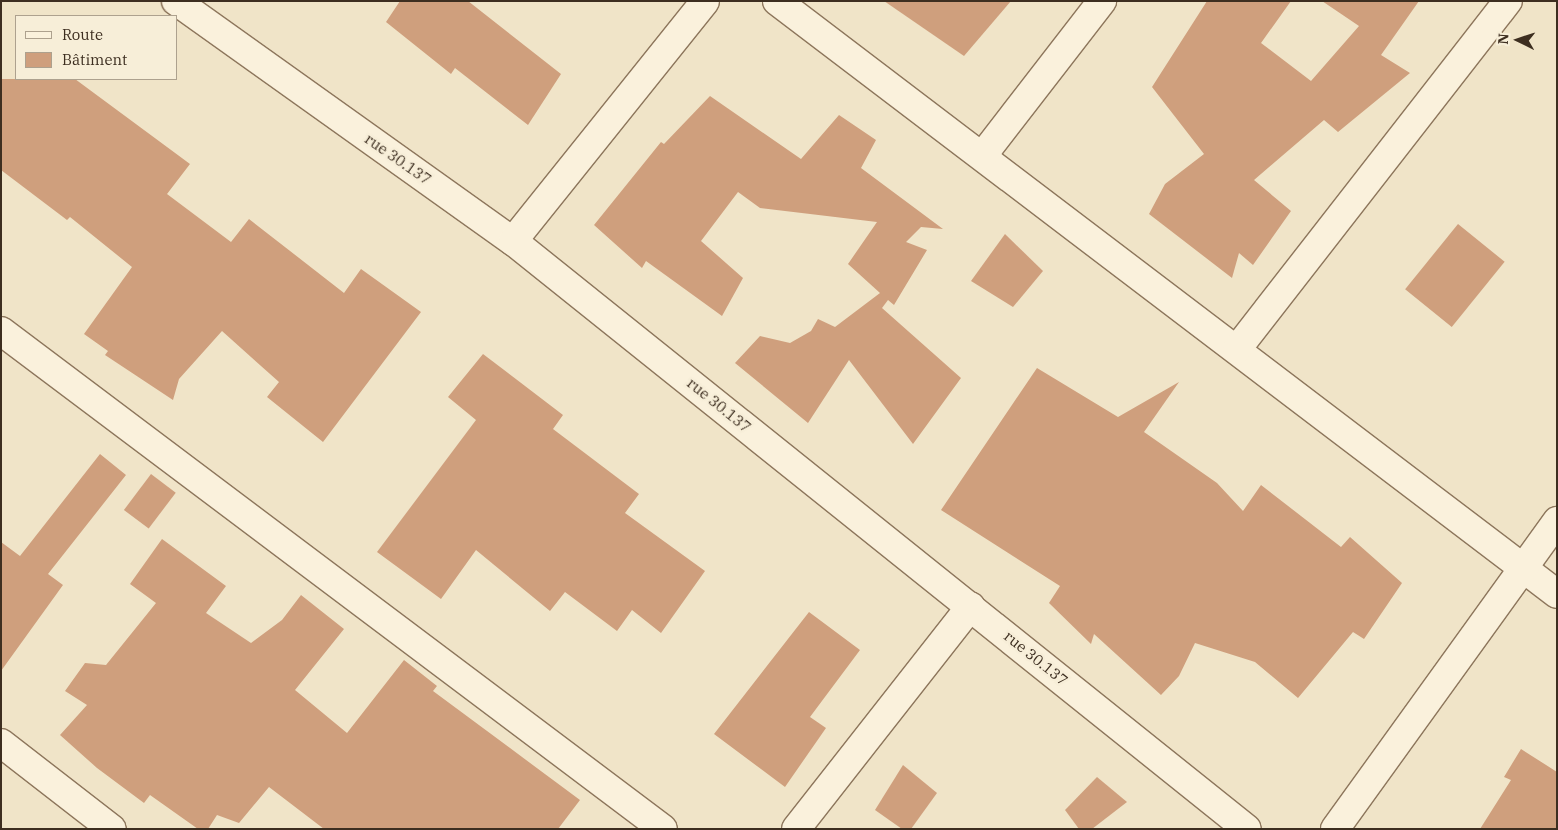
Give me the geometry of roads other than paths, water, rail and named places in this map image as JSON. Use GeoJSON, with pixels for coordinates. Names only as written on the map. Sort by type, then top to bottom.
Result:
{"type":"FeatureCollection","features":[{"type":"Feature","properties":{"kind":"street","name":"rue 30.137"},"geometry":{"type":"LineString","coordinates":[[176,1],[513,241],[1247,829]]}},
{"type":"Feature","properties":{"kind":"street"},"geometry":{"type":"LineString","coordinates":[[513,241],[705,1]]}},
{"type":"Feature","properties":{"kind":"street"},"geometry":{"type":"LineString","coordinates":[[777,1],[983,155],[1557,594]]}},
{"type":"Feature","properties":{"kind":"street"},"geometry":{"type":"LineString","coordinates":[[983,155],[1102,1]]}},
{"type":"Feature","properties":{"kind":"street"},"geometry":{"type":"LineString","coordinates":[[1238,349],[1508,1]]}},
{"type":"Feature","properties":{"kind":"street"},"geometry":{"type":"LineString","coordinates":[[1,331],[663,829]]}},
{"type":"Feature","properties":{"kind":"street"},"geometry":{"type":"LineString","coordinates":[[1335,829],[1557,520]]}},
{"type":"Feature","properties":{"kind":"street"},"geometry":{"type":"LineString","coordinates":[[796,829],[971,606]]}},
{"type":"Feature","properties":{"kind":"street"},"geometry":{"type":"LineString","coordinates":[[1,743],[112,829]]}}]}
